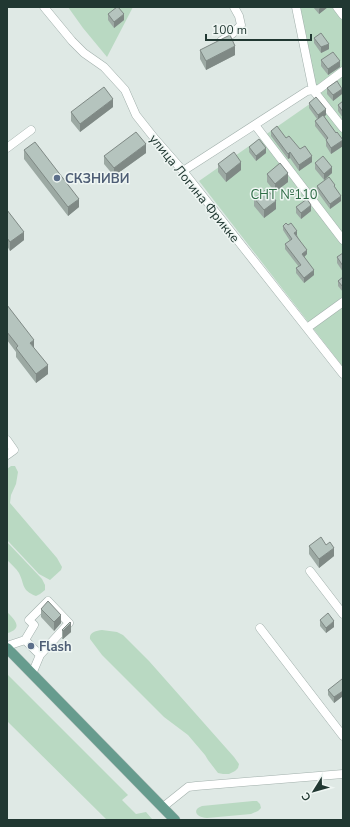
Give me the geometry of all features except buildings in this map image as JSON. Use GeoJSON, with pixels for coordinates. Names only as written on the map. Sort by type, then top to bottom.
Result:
{"type":"FeatureCollection","features":[{"type":"Feature","properties":{"kind":"main road"},"geometry":{"type":"LineString","coordinates":[[7,647],[75,721],[172,819]]}},
{"type":"Feature","properties":{"kind":"main road"},"geometry":{"type":"LineString","coordinates":[[7,657],[163,807],[172,819]]}},
{"type":"Feature","properties":{"kind":"street","name":"улица Логина Фрикке"},"geometry":{"type":"LineString","coordinates":[[44,7],[72,41],[84,53],[110,73],[125,90],[136,115],[183,171],[343,374]]}},
{"type":"Feature","properties":{"kind":"street"},"geometry":{"type":"LineString","coordinates":[[214,46],[232,34],[241,25],[239,16],[234,7]]}},
{"type":"Feature","properties":{"kind":"street"},"geometry":{"type":"LineString","coordinates":[[296,7],[313,90],[343,128]]}},
{"type":"Feature","properties":{"kind":"street"},"geometry":{"type":"LineString","coordinates":[[337,7],[343,15]]}},
{"type":"Feature","properties":{"kind":"street"},"geometry":{"type":"LineString","coordinates":[[183,171],[307,91],[319,89],[343,71]]}},
{"type":"Feature","properties":{"kind":"street"},"geometry":{"type":"LineString","coordinates":[[255,125],[343,240]]}},
{"type":"Feature","properties":{"kind":"street"},"geometry":{"type":"LineString","coordinates":[[7,148],[31,130]]}},
{"type":"Feature","properties":{"kind":"street"},"geometry":{"type":"LineString","coordinates":[[307,328],[343,302]]}},
{"type":"Feature","properties":{"kind":"street"},"geometry":{"type":"LineString","coordinates":[[7,440],[14,450],[7,455]]}},
{"type":"Feature","properties":{"kind":"street"},"geometry":{"type":"LineString","coordinates":[[310,571],[343,614]]}},
{"type":"Feature","properties":{"kind":"street"},"geometry":{"type":"LineString","coordinates":[[7,647],[24,640],[34,625],[29,620],[48,601],[69,623],[40,655],[32,674]]}},
{"type":"Feature","properties":{"kind":"street"},"geometry":{"type":"LineString","coordinates":[[260,628],[343,736]]}},
{"type":"Feature","properties":{"kind":"street"},"geometry":{"type":"LineString","coordinates":[[24,640],[40,655]]}},
{"type":"Feature","properties":{"kind":"street"},"geometry":{"type":"LineString","coordinates":[[163,807],[188,787],[343,774]]}},
{"type":"Feature","properties":{"kind":"green space"},"geometry":{"type":"Polygon","coordinates":[[[68,7],[133,7],[107,57],[68,7]]]}},
{"type":"Feature","properties":{"kind":"green space","name":"СНТ №110"},"geometry":{"type":"Polygon","coordinates":[[[298,7],[333,7],[343,21],[343,367],[199,181],[314,101],[298,7]]]}},
{"type":"Feature","properties":{"kind":"green space"},"geometry":{"type":"Polygon","coordinates":[[[11,466],[15,466],[18,472],[10,503],[57,558],[62,567],[61,570],[50,580],[39,574],[7,540],[7,469],[11,466]]]}},
{"type":"Feature","properties":{"kind":"green space"},"geometry":{"type":"Polygon","coordinates":[[[7,542],[42,579],[45,585],[45,590],[40,594],[36,596],[31,594],[24,587],[19,573],[7,560],[7,542]]]}},
{"type":"Feature","properties":{"kind":"green space"},"geometry":{"type":"Polygon","coordinates":[[[7,612],[15,620],[17,626],[16,629],[8,633],[7,632],[7,612]]]}},
{"type":"Feature","properties":{"kind":"green space"},"geometry":{"type":"Polygon","coordinates":[[[102,630],[117,632],[123,635],[149,661],[234,757],[239,764],[235,771],[229,774],[218,773],[188,735],[164,717],[102,655],[90,637],[93,632],[102,630]]]}},
{"type":"Feature","properties":{"kind":"green space"},"geometry":{"type":"Polygon","coordinates":[[[7,674],[128,795],[122,800],[136,814],[146,812],[152,819],[107,820],[7,721],[7,674]]]}},
{"type":"Feature","properties":{"kind":"green space"},"geometry":{"type":"Polygon","coordinates":[[[257,801],[261,808],[251,814],[203,818],[196,812],[202,806],[257,801]]]}},
{"type":"Feature","properties":{"kind":"place","name":"СКЗНИВИ"},"geometry":{"type":"Point","coordinates":[57,178]}},
{"type":"Feature","properties":{"kind":"place","name":"Flash"},"geometry":{"type":"Point","coordinates":[31,646]}}]}
